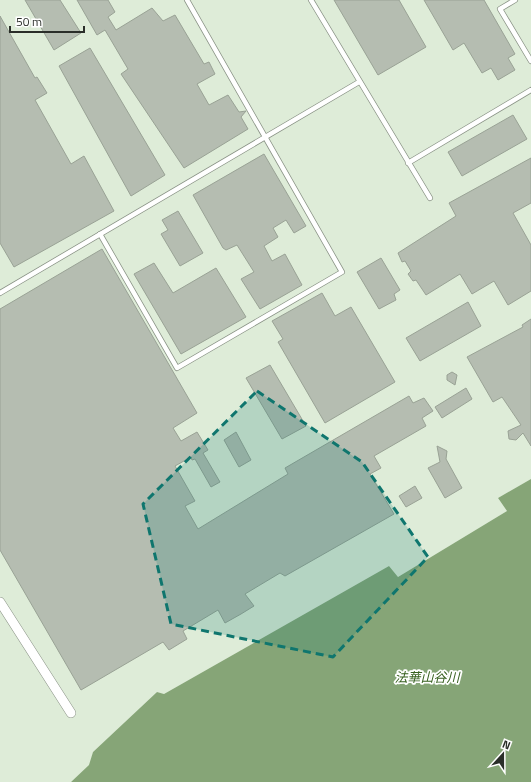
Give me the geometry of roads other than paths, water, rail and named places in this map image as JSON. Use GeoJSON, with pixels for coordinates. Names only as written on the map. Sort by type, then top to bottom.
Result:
{"type":"FeatureCollection","features":[{"type":"Feature","properties":{"kind":"street"},"geometry":{"type":"LineString","coordinates":[[0,602],[71,713]]}},
{"type":"Feature","properties":{"kind":"lane"},"geometry":{"type":"LineString","coordinates":[[100,234],[177,368],[342,272],[266,136],[187,0]]}},
{"type":"Feature","properties":{"kind":"lane"},"geometry":{"type":"LineString","coordinates":[[311,0],[430,198]]}},
{"type":"Feature","properties":{"kind":"lane"},"geometry":{"type":"LineString","coordinates":[[515,0],[500,9],[531,61]]}},
{"type":"Feature","properties":{"kind":"lane"},"geometry":{"type":"LineString","coordinates":[[0,292],[359,82]]}},
{"type":"Feature","properties":{"kind":"lane"},"geometry":{"type":"LineString","coordinates":[[408,163],[531,90]]}},
{"type":"Feature","properties":{"kind":"water","name":"法華山谷川"},"geometry":{"type":"Polygon","coordinates":[[[531,479],[531,782],[71,782],[89,765],[93,752],[157,692],[164,694],[389,566],[398,577],[507,511],[498,498],[531,479]]]}}]}
